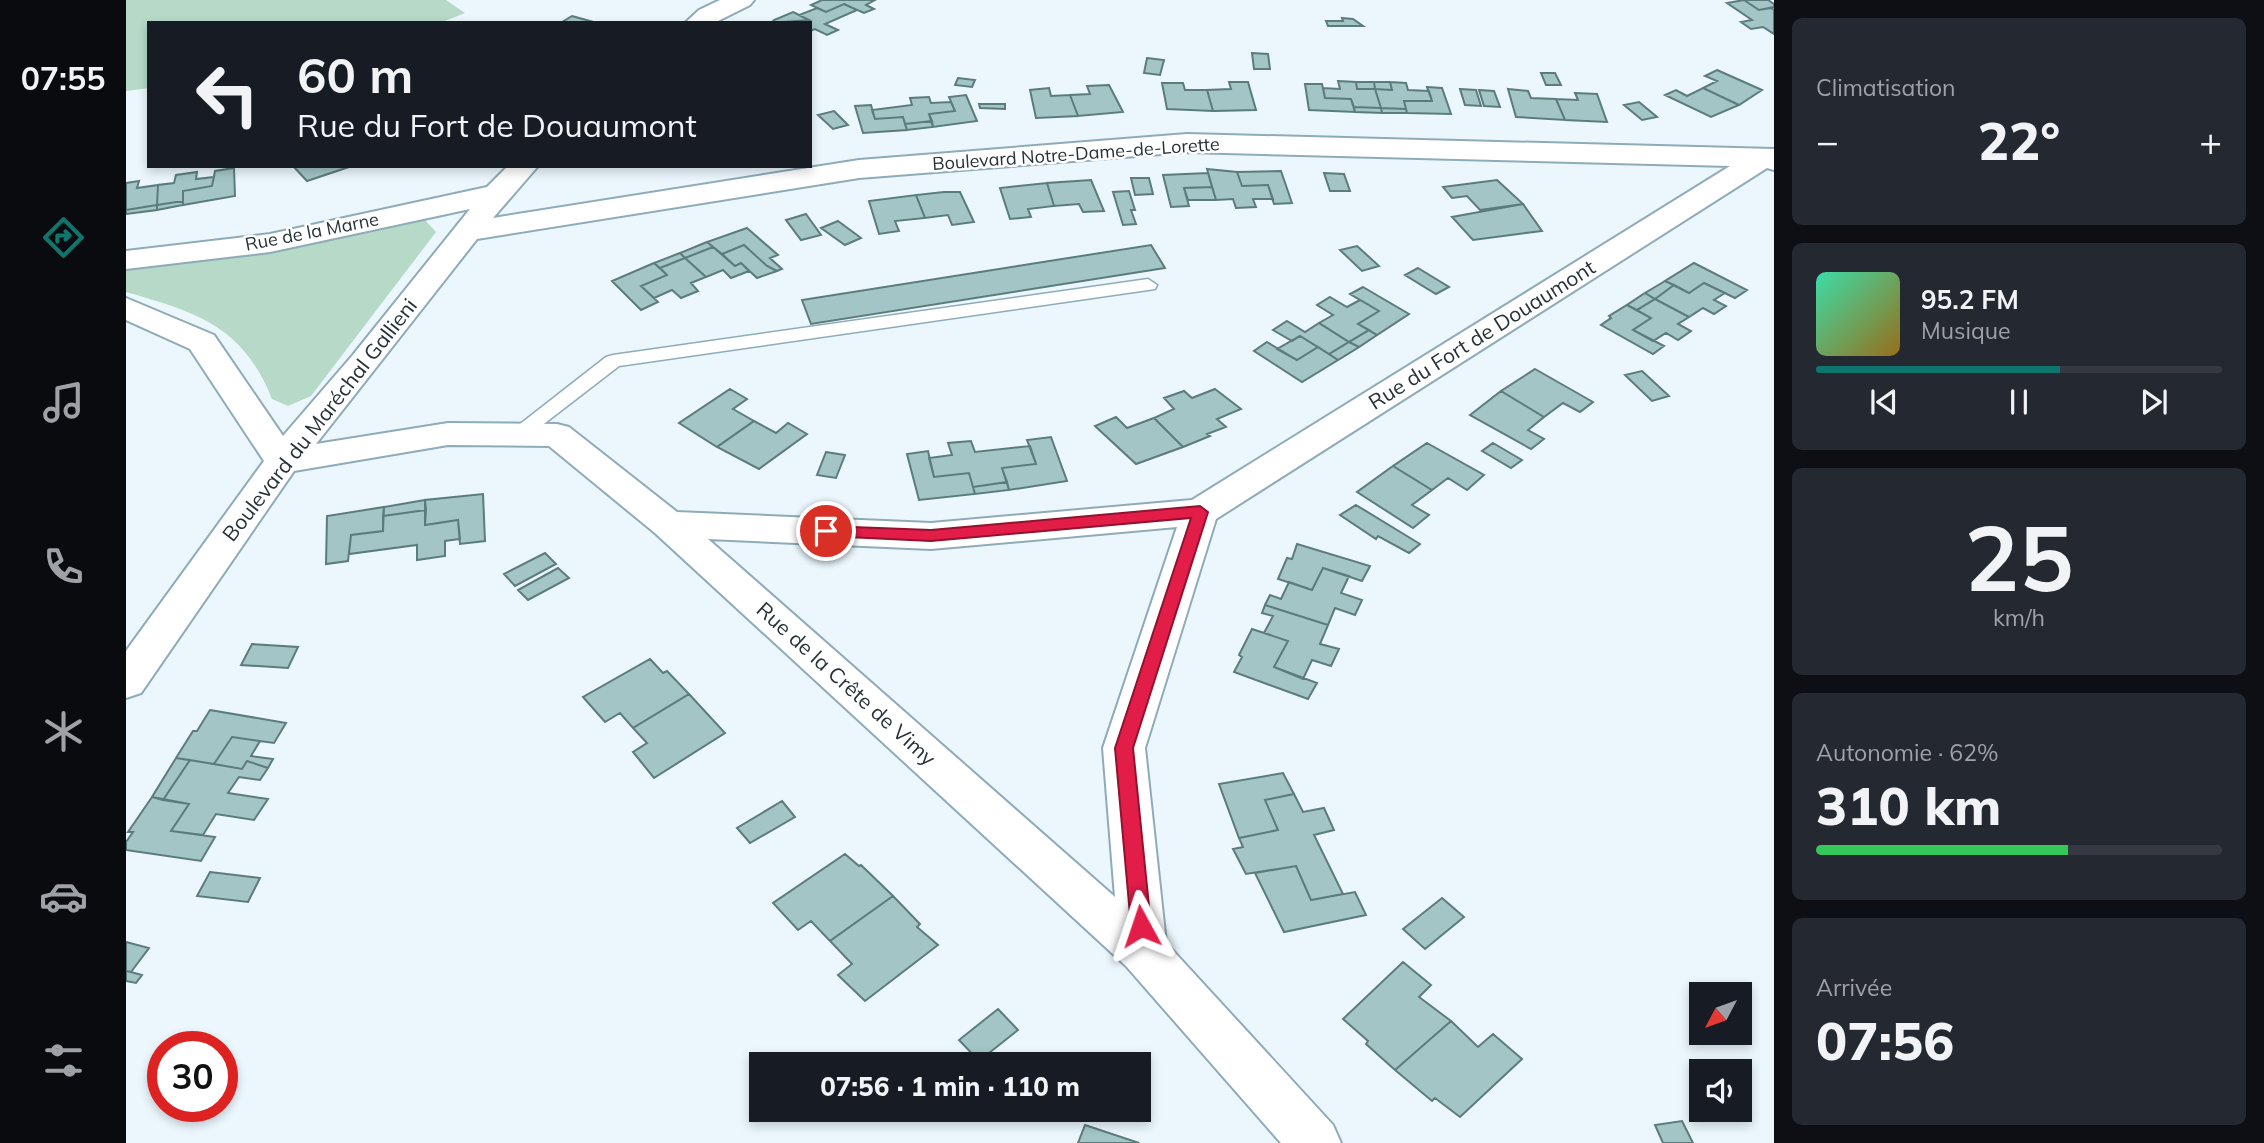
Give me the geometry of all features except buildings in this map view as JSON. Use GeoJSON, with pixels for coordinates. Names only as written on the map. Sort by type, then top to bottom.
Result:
{"type":"FeatureCollection","features":[{"type":"Feature","properties":{"kind":"street"},"geometry":{"type":"LineString","coordinates":[[705,13],[741,0]]}},
{"type":"Feature","properties":{"kind":"street","name":"Boulevard Notre-Dame-de-Lorette"},"geometry":{"type":"LineString","coordinates":[[466,232],[859,169],[1187,143],[1770,157]]}},
{"type":"Feature","properties":{"kind":"street","name":"Rue du Fort de Douaumont"},"geometry":{"type":"LineString","coordinates":[[668,524],[931,536],[1200,512],[1770,157]]}},
{"type":"Feature","properties":{"kind":"street","name":"Boulevard du Maréchal Gallieni"},"geometry":{"type":"LineString","coordinates":[[126,682],[282,461],[497,194],[521,168]]}},
{"type":"Feature","properties":{"kind":"street","name":"Rue de la Marne"},"geometry":{"type":"LineString","coordinates":[[126,260],[270,243],[497,194]]}},
{"type":"Feature","properties":{"kind":"street"},"geometry":{"type":"LineString","coordinates":[[126,308],[202,342],[282,461]]}},
{"type":"Feature","properties":{"kind":"street","name":"Rue de la Crête de Vimy"},"geometry":{"type":"LineString","coordinates":[[282,461],[448,434],[557,435],[668,524],[1143,951],[1315,1143]]}},
{"type":"Feature","properties":{"kind":"street"},"geometry":{"type":"LineString","coordinates":[[1143,951],[1124,748],[1200,512]]}},
{"type":"Feature","properties":{"kind":"lane"},"geometry":{"type":"LineString","coordinates":[[516,435],[613,360],[1149,285]]}},
{"type":"Feature","properties":{"kind":"green space"},"geometry":{"type":"Polygon","coordinates":[[[126,0],[446,0],[465,13],[445,21],[147,21],[147,88],[126,91],[126,0]]]}},
{"type":"Feature","properties":{"kind":"green space"},"geometry":{"type":"Polygon","coordinates":[[[423,218],[436,232],[311,396],[288,406],[272,399],[247,354],[232,338],[195,315],[126,292],[126,271],[130,269],[322,241],[404,220],[423,218]]]}},
{"type":"Feature","properties":{"kind":"route"},"geometry":{"type":"LineString","coordinates":[[826,531],[931,536],[1200,512],[1124,748],[1141,926]]}}]}
